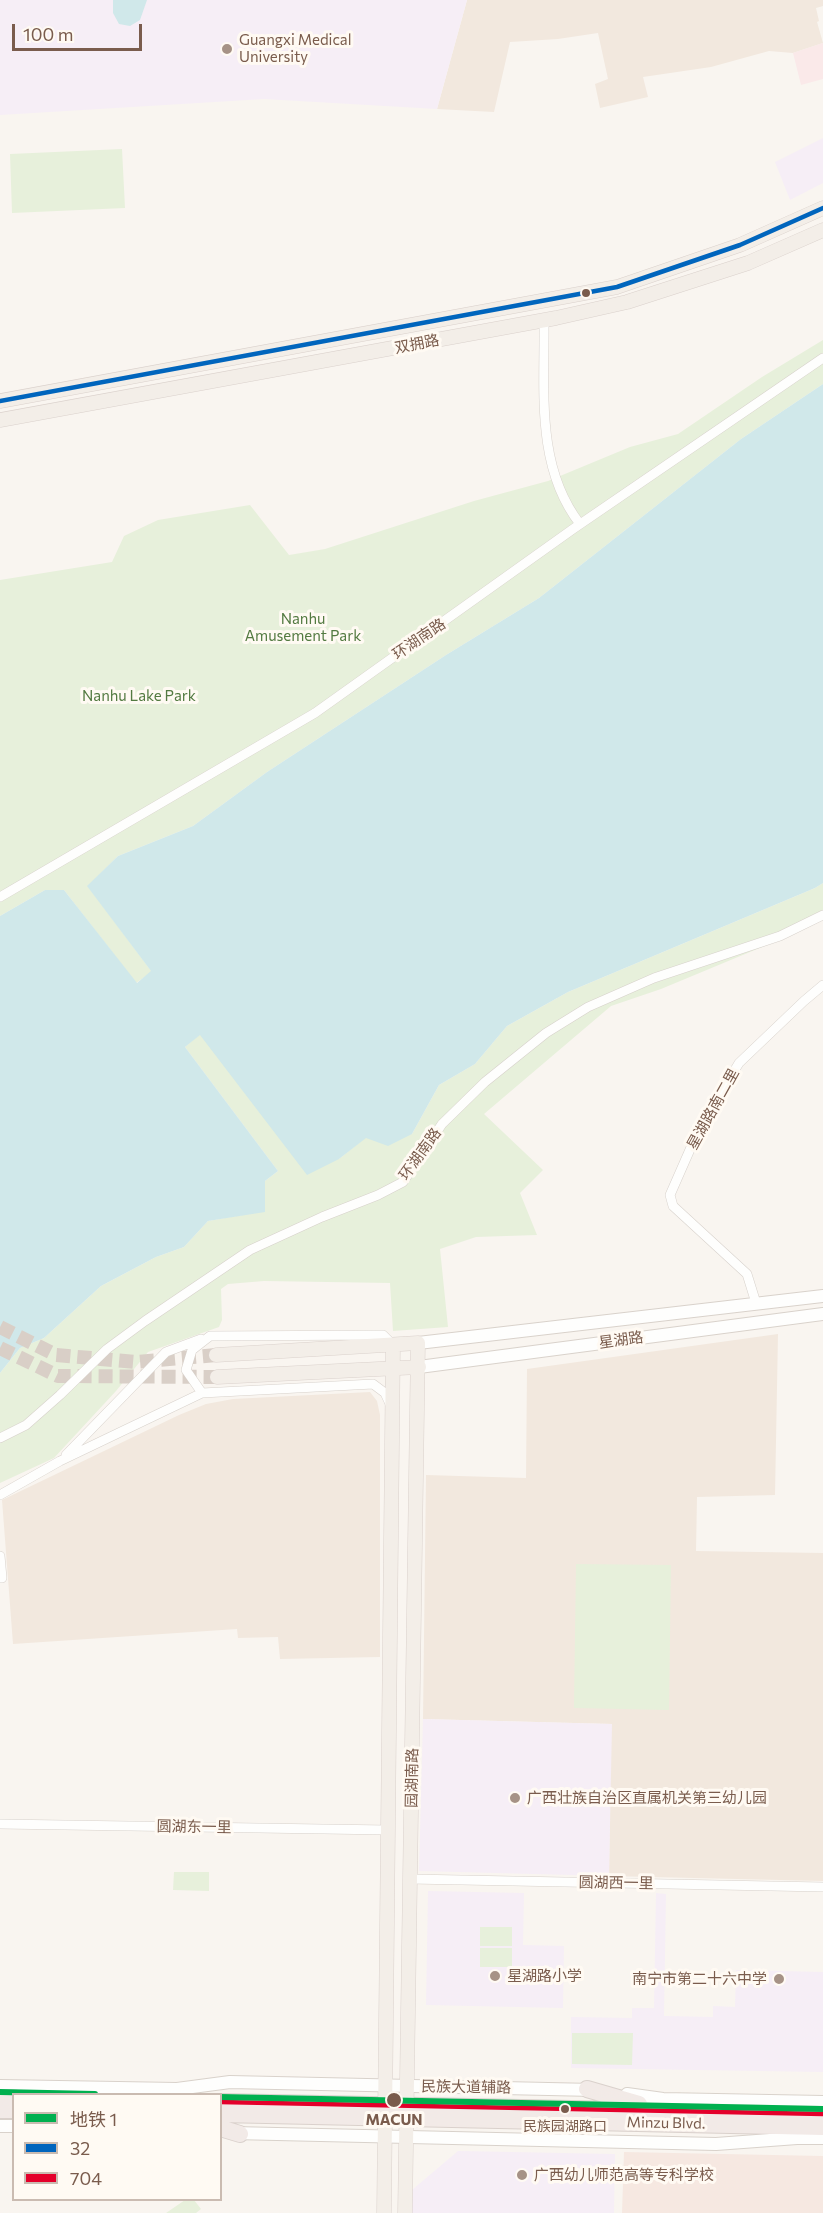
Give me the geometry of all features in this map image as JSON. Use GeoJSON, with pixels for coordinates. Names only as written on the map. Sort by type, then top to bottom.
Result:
{"type":"FeatureCollection","features":[{"type":"Feature","properties":{"kind":"highway"},"geometry":{"type":"LineString","coordinates":[[587,2089],[663,2110]]}},
{"type":"Feature","properties":{"kind":"highway","name":"Minzu Blvd."},"geometry":{"type":"LineString","coordinates":[[222,2102],[406,2112],[823,2127]]}},
{"type":"Feature","properties":{"kind":"highway","name":"Minzu Blvd."},"geometry":{"type":"LineString","coordinates":[[406,2112],[663,2110],[823,2114]]}},
{"type":"Feature","properties":{"kind":"highway","name":"Minzu Blvd."},"geometry":{"type":"LineString","coordinates":[[222,2114],[384,2111]]}},
{"type":"Feature","properties":{"kind":"highway"},"geometry":{"type":"LineString","coordinates":[[222,2130],[240,2134]]}},
{"type":"Feature","properties":{"kind":"main road","name":"双拥路"},"geometry":{"type":"LineString","coordinates":[[0,401],[617,287],[740,245],[823,208]]}},
{"type":"Feature","properties":{"kind":"main road","name":"双拥路"},"geometry":{"type":"LineString","coordinates":[[0,420],[544,320],[627,302],[737,267],[823,230]]}},
{"type":"Feature","properties":{"kind":"main road"},"geometry":{"type":"LineString","coordinates":[[216,1355],[418,1343]]}},
{"type":"Feature","properties":{"kind":"main road","name":"园湖南路"},"geometry":{"type":"LineString","coordinates":[[405,2213],[418,1343]]}},
{"type":"Feature","properties":{"kind":"main road","name":"园湖南路"},"geometry":{"type":"LineString","coordinates":[[384,2213],[393,1345]]}},
{"type":"Feature","properties":{"kind":"main road"},"geometry":{"type":"LineString","coordinates":[[217,1377],[419,1367]]}},
{"type":"Feature","properties":{"kind":"street"},"geometry":{"type":"LineString","coordinates":[[544,320],[545,438],[558,485],[569,510],[580,524]]}},
{"type":"Feature","properties":{"kind":"street","name":"环湖南路"},"geometry":{"type":"LineString","coordinates":[[0,897],[315,713],[580,524],[823,358]]}},
{"type":"Feature","properties":{"kind":"street","name":"环湖南路"},"geometry":{"type":"LineString","coordinates":[[0,1438],[26,1425],[107,1349],[250,1250],[322,1217],[378,1196],[403,1182],[442,1124],[486,1083],[546,1033],[580,1012],[654,978],[780,936],[823,915]]}},
{"type":"Feature","properties":{"kind":"street","name":"星湖路南二里"},"geometry":{"type":"LineString","coordinates":[[756,1303],[747,1274],[674,1206],[670,1195],[699,1129],[739,1063],[804,1000],[823,985]]}},
{"type":"Feature","properties":{"kind":"street","name":"星湖路"},"geometry":{"type":"LineString","coordinates":[[418,1343],[823,1296]]}},
{"type":"Feature","properties":{"kind":"street","name":"星湖路"},"geometry":{"type":"LineString","coordinates":[[419,1367],[823,1314]]}},
{"type":"Feature","properties":{"kind":"street"},"geometry":{"type":"LineString","coordinates":[[60,1461],[166,1352],[210,1336],[383,1335],[393,1345]]}},
{"type":"Feature","properties":{"kind":"street"},"geometry":{"type":"LineString","coordinates":[[202,1393],[186,1370],[192,1350],[210,1336]]}},
{"type":"Feature","properties":{"kind":"street"},"geometry":{"type":"LineString","coordinates":[[0,1495],[60,1461],[202,1393],[373,1384],[385,1393],[393,1412]]}},
{"type":"Feature","properties":{"kind":"street"},"geometry":{"type":"LineString","coordinates":[[0,1556],[2,1578],[0,1578]]}},
{"type":"Feature","properties":{"kind":"street","name":"圆湖东一里"},"geometry":{"type":"LineString","coordinates":[[0,1824],[388,1830]]}},
{"type":"Feature","properties":{"kind":"street","name":"圆湖西一里"},"geometry":{"type":"LineString","coordinates":[[410,1879],[823,1887]]}},
{"type":"Feature","properties":{"kind":"street","name":"民族大道辅路"},"geometry":{"type":"LineString","coordinates":[[0,2086],[177,2089],[230,2082],[587,2089],[663,2099],[823,2102]]}},
{"type":"Feature","properties":{"kind":"street"},"geometry":{"type":"LineString","coordinates":[[240,2134],[716,2144],[823,2138]]}},
{"type":"Feature","properties":{"kind":"shaded area","name":"Guangxi Medical University"},"geometry":{"type":"Polygon","coordinates":[[[0,0],[467,0],[437,109],[264,99],[0,115],[0,0]]]}},
{"type":"Feature","properties":{"kind":"shaded area"},"geometry":{"type":"Polygon","coordinates":[[[467,0],[823,0],[823,6],[816,8],[823,43],[793,53],[769,51],[711,67],[643,77],[648,97],[600,108],[595,84],[608,79],[598,33],[558,39],[510,42],[494,112],[437,109],[467,0]]]}},
{"type":"Feature","properties":{"kind":"shaded area"},"geometry":{"type":"Polygon","coordinates":[[[823,43],[823,79],[801,85],[793,53],[823,43]]]}},
{"type":"Feature","properties":{"kind":"shaded area"},"geometry":{"type":"Polygon","coordinates":[[[823,138],[823,183],[790,200],[775,162],[823,138]]]}},
{"type":"Feature","properties":{"kind":"shaded area"},"geometry":{"type":"Polygon","coordinates":[[[778,1334],[775,1495],[697,1497],[696,1551],[823,1553],[823,1881],[609,1876],[611,1724],[423,1719],[426,1475],[526,1478],[527,1369],[778,1334]]]}},
{"type":"Feature","properties":{"kind":"shaded area"},"geometry":{"type":"Polygon","coordinates":[[[370,1392],[377,1401],[380,1415],[380,1657],[280,1659],[278,1637],[238,1638],[237,1629],[13,1644],[2,1500],[206,1404],[233,1399],[370,1392]]]}},
{"type":"Feature","properties":{"kind":"shaded area","name":"广西壮族自治区直属机关第三幼儿园"},"geometry":{"type":"Polygon","coordinates":[[[423,1719],[612,1724],[609,1876],[419,1871],[423,1719]]]}},
{"type":"Feature","properties":{"kind":"shaded area","name":"星湖路小学"},"geometry":{"type":"Polygon","coordinates":[[[428,1891],[524,1893],[523,1945],[564,1946],[563,2008],[426,2005],[428,1891]]]}},
{"type":"Feature","properties":{"kind":"shaded area","name":"南宁市第二十六中学"},"geometry":{"type":"Polygon","coordinates":[[[656,1893],[666,1894],[664,2016],[713,2017],[713,2006],[735,2007],[736,1970],[823,1972],[823,2072],[571,2068],[571,2017],[632,2018],[632,2008],[654,2008],[656,1893]]]}},
{"type":"Feature","properties":{"kind":"shaded area","name":"广西幼儿师范高等专科学校"},"geometry":{"type":"Polygon","coordinates":[[[458,2151],[615,2154],[614,2213],[412,2213],[412,2190],[458,2151]]]}},
{"type":"Feature","properties":{"kind":"shaded area"},"geometry":{"type":"Polygon","coordinates":[[[624,2152],[823,2156],[823,2213],[622,2213],[624,2152]]]}},
{"type":"Feature","properties":{"kind":"green space"},"geometry":{"type":"Polygon","coordinates":[[[122,149],[125,208],[12,213],[10,154],[122,149]]]}},
{"type":"Feature","properties":{"kind":"green space","name":"Nanhu Lake Park"},"geometry":{"type":"Polygon","coordinates":[[[823,340],[823,384],[741,439],[539,598],[446,655],[267,772],[193,826],[118,856],[88,886],[152,972],[136,983],[64,890],[45,890],[0,916],[0,580],[112,562],[124,536],[158,520],[250,505],[289,555],[325,549],[474,501],[548,481],[630,447],[678,434],[762,377],[823,340]]]}},
{"type":"Feature","properties":{"kind":"green space"},"geometry":{"type":"Polygon","coordinates":[[[823,883],[823,918],[774,942],[661,989],[611,1006],[484,1114],[543,1170],[520,1193],[537,1235],[476,1237],[440,1249],[448,1327],[393,1331],[390,1283],[264,1281],[228,1284],[221,1289],[222,1320],[219,1327],[148,1352],[116,1391],[54,1458],[0,1483],[0,1373],[20,1348],[44,1338],[101,1286],[156,1257],[184,1247],[208,1221],[265,1211],[265,1181],[278,1171],[185,1047],[200,1034],[339,1159],[366,1137],[412,1134],[439,1085],[475,1064],[507,1026],[568,992],[823,883]]]}},
{"type":"Feature","properties":{"kind":"green space"},"geometry":{"type":"Polygon","coordinates":[[[576,1564],[671,1565],[669,1710],[574,1708],[576,1564]]]}},
{"type":"Feature","properties":{"kind":"green space"},"geometry":{"type":"Polygon","coordinates":[[[174,1872],[209,1872],[209,1891],[173,1890],[174,1872]]]}},
{"type":"Feature","properties":{"kind":"green space"},"geometry":{"type":"Polygon","coordinates":[[[480,1927],[512,1927],[512,1946],[480,1946],[480,1927]]]}},
{"type":"Feature","properties":{"kind":"green space"},"geometry":{"type":"Polygon","coordinates":[[[480,1948],[512,1948],[512,1967],[480,1967],[480,1948]]]}},
{"type":"Feature","properties":{"kind":"green space"},"geometry":{"type":"Polygon","coordinates":[[[572,2033],[633,2033],[632,2065],[572,2064],[572,2033]]]}},
{"type":"Feature","properties":{"kind":"green space"},"geometry":{"type":"Polygon","coordinates":[[[184,2201],[195,2201],[201,2209],[196,2213],[166,2213],[184,2201]]]}},
{"type":"Feature","properties":{"kind":"water"},"geometry":{"type":"Polygon","coordinates":[[[113,0],[147,0],[140,20],[130,26],[119,24],[113,13],[113,0]]]}},
{"type":"Feature","properties":{"kind":"water"},"geometry":{"type":"Polygon","coordinates":[[[823,384],[823,883],[568,992],[507,1026],[475,1064],[439,1085],[412,1134],[388,1146],[366,1138],[339,1159],[307,1175],[200,1035],[185,1047],[278,1171],[265,1181],[265,1212],[208,1221],[184,1247],[156,1257],[101,1286],[44,1338],[20,1348],[0,1373],[0,916],[45,890],[64,890],[137,983],[151,971],[87,886],[118,856],[193,826],[267,772],[446,655],[539,598],[741,439],[823,384]]]}},
{"type":"Feature","properties":{"kind":"tunnel"},"geometry":{"type":"LineString","coordinates":[[0,1327],[56,1355],[136,1362],[216,1355]]}},
{"type":"Feature","properties":{"kind":"tunnel"},"geometry":{"type":"LineString","coordinates":[[0,1348],[58,1376],[217,1377]]}},
{"type":"Feature","properties":{"kind":"metro line","name":"1"},"geometry":{"type":"LineString","coordinates":[[0,2092],[48,2093]]}},
{"type":"Feature","properties":{"kind":"metro line","name":"1"},"geometry":{"type":"LineString","coordinates":[[222,2097],[823,2109]]}},
{"type":"Feature","properties":{"kind":"transit line","name":"32"},"geometry":{"type":"LineString","coordinates":[[0,401],[617,287],[740,245],[823,208]]}},
{"type":"Feature","properties":{"kind":"transit line","name":"704"},"geometry":{"type":"LineString","coordinates":[[222,2102],[823,2114]]}},
{"type":"Feature","properties":{"kind":"place","name":"Guangxi Medical University"},"geometry":{"type":"Point","coordinates":[227,49]}},
{"type":"Feature","properties":{"kind":"place","name":"广西壮族自治区直属机关第三幼儿园"},"geometry":{"type":"Point","coordinates":[515,1798]}},
{"type":"Feature","properties":{"kind":"place","name":"星湖路小学"},"geometry":{"type":"Point","coordinates":[495,1976]}},
{"type":"Feature","properties":{"kind":"place","name":"南宁市第二十六中学"},"geometry":{"type":"Point","coordinates":[779,1979]}},
{"type":"Feature","properties":{"kind":"place","name":"MACUN"},"geometry":{"type":"Point","coordinates":[394,2100]}},
{"type":"Feature","properties":{"kind":"place","name":"民族园湖路口"},"geometry":{"type":"Point","coordinates":[565,2109]}},
{"type":"Feature","properties":{"kind":"place","name":"广西幼儿师范高等专科学校"},"geometry":{"type":"Point","coordinates":[522,2175]}},
{"type":"Feature","properties":{"kind":"park label","name":"Nanhu Amusement Park"},"geometry":{"type":"Point","coordinates":[303,628]}}]}
